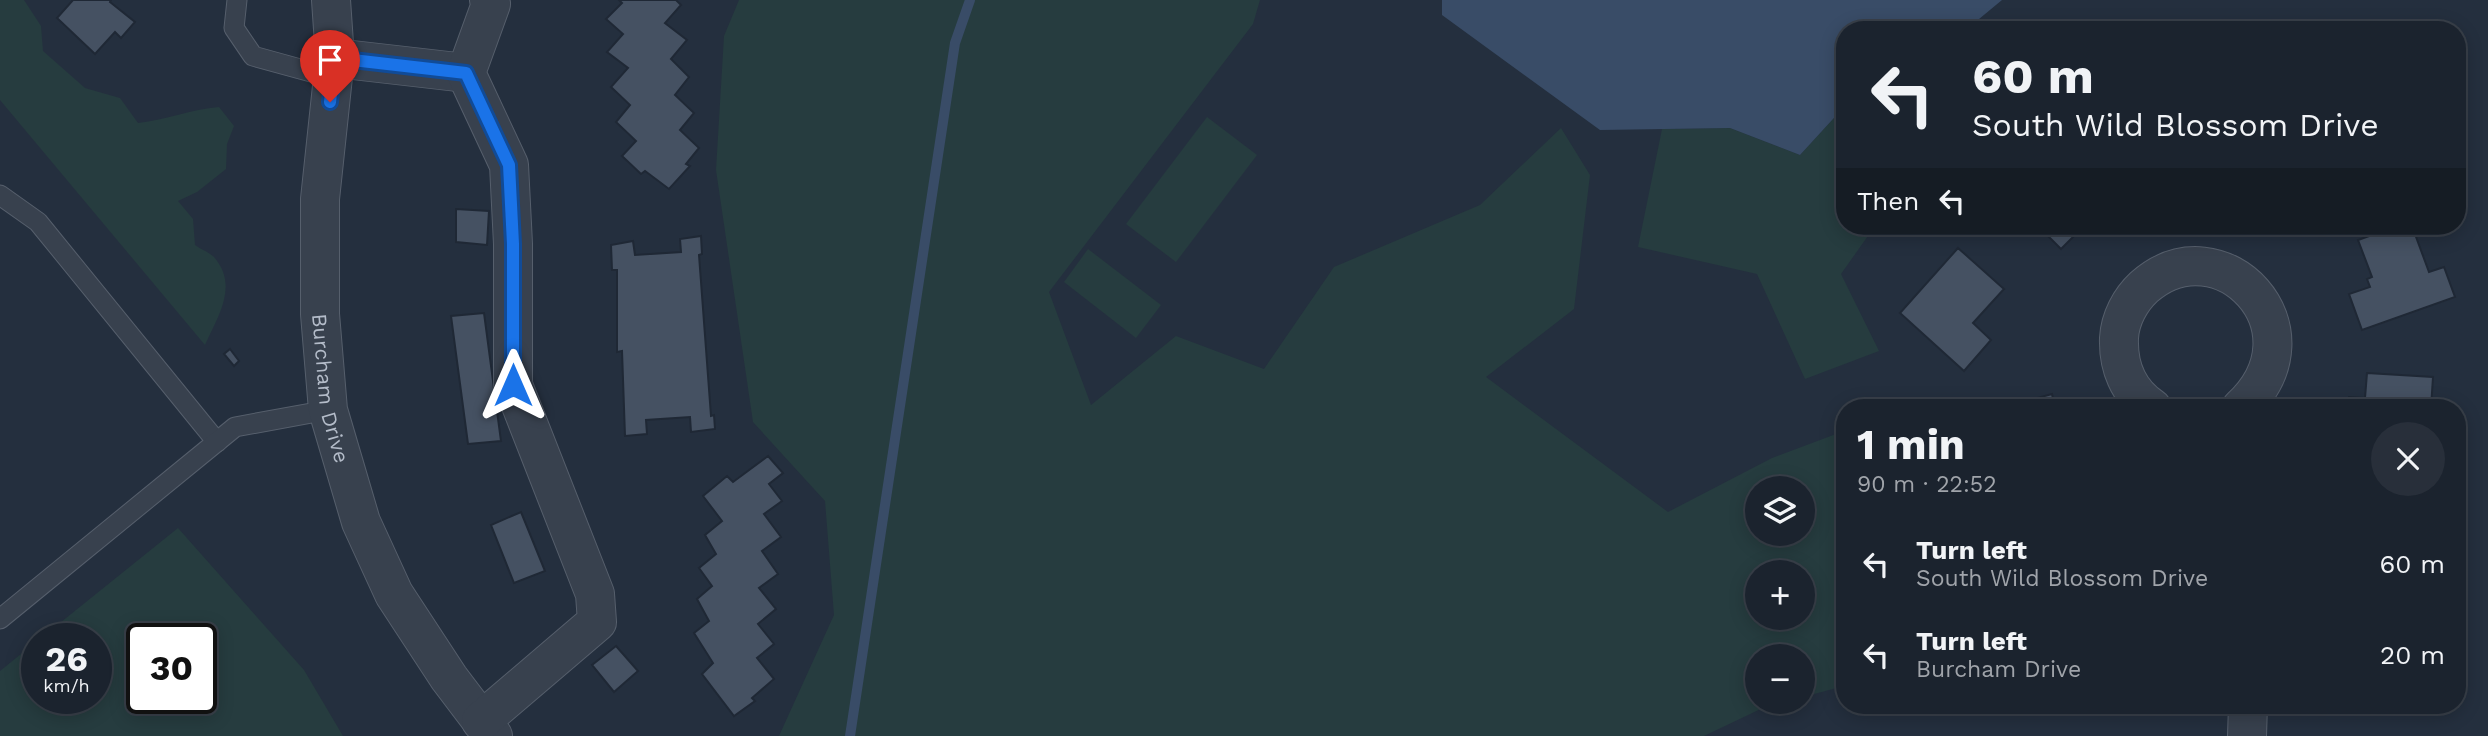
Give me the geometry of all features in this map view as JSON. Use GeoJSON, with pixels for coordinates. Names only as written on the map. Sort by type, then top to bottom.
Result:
{"type":"FeatureCollection","features":[{"type":"Feature","properties":{"kind":"street","name":"Burcham Drive"},"geometry":{"type":"LineString","coordinates":[[331,0],[334,68],[320,199],[320,314],[328,411],[361,522],[394,594],[449,678],[487,729]]}},
{"type":"Feature","properties":{"kind":"street"},"geometry":{"type":"LineString","coordinates":[[487,729],[597,622],[595,594],[513,385],[513,244],[509,165],[466,73],[491,4],[489,0]]}},
{"type":"Feature","properties":{"kind":"street"},"geometry":{"type":"LineString","coordinates":[[334,68],[466,73]]}},
{"type":"Feature","properties":{"kind":"street"},"geometry":{"type":"LineString","coordinates":[[2143,399],[2132,389],[2123,370],[2119,351],[2119,331],[2126,311],[2136,294],[2161,276],[2190,267],[2210,268],[2229,274],[2260,300],[2269,318],[2274,338],[2273,358],[2266,378],[2251,399]]}},
{"type":"Feature","properties":{"kind":"street"},"geometry":{"type":"LineString","coordinates":[[2247,736],[2248,714]]}},
{"type":"Feature","properties":{"kind":"lane"},"geometry":{"type":"LineString","coordinates":[[237,0],[234,29],[253,56],[334,68]]}},
{"type":"Feature","properties":{"kind":"lane"},"geometry":{"type":"LineString","coordinates":[[0,195],[38,222],[217,442]]}},
{"type":"Feature","properties":{"kind":"lane"},"geometry":{"type":"LineString","coordinates":[[0,620],[235,427],[328,411]]}},
{"type":"Feature","properties":{"kind":"green space"},"geometry":{"type":"Polygon","coordinates":[[[0,0],[24,0],[41,26],[43,51],[85,88],[120,98],[138,123],[219,107],[234,126],[227,144],[226,169],[197,192],[178,201],[193,219],[195,245],[214,257],[225,279],[224,301],[205,345],[0,100],[0,0]]]}},
{"type":"Feature","properties":{"kind":"green space"},"geometry":{"type":"Polygon","coordinates":[[[739,0],[1260,0],[1253,24],[1049,292],[1091,405],[1176,336],[1264,369],[1334,267],[1480,205],[1561,128],[1590,175],[1574,309],[1486,377],[1668,512],[1772,458],[1836,434],[1836,688],[1815,694],[1815,644],[1745,644],[1745,714],[1750,714],[1704,736],[779,736],[834,615],[825,501],[753,422],[716,170],[724,36],[739,0]]]}},
{"type":"Feature","properties":{"kind":"green space"},"geometry":{"type":"Polygon","coordinates":[[[1836,116],[1836,235],[1869,235],[1841,274],[1879,351],[1805,379],[1757,274],[1638,247],[1662,129],[1730,128],[1800,155],[1836,116]]]}},
{"type":"Feature","properties":{"kind":"green space"},"geometry":{"type":"Polygon","coordinates":[[[1207,117],[1257,155],[1176,262],[1126,224],[1207,117]]]}},
{"type":"Feature","properties":{"kind":"green space"},"geometry":{"type":"Polygon","coordinates":[[[1088,249],[1161,305],[1136,338],[1064,282],[1088,249]]]}},
{"type":"Feature","properties":{"kind":"green space"},"geometry":{"type":"Polygon","coordinates":[[[178,528],[304,670],[343,736],[0,736],[0,671],[21,654],[21,714],[112,714],[112,623],[60,623],[178,528]]]}},
{"type":"Feature","properties":{"kind":"water"},"geometry":{"type":"Polygon","coordinates":[[[1442,0],[2002,0],[1977,21],[1836,21],[1836,116],[1800,155],[1730,128],[1600,130],[1442,15],[1442,0]]]}},
{"type":"Feature","properties":{"kind":"building"},"geometry":{"type":"Polygon","coordinates":[[[73,0],[111,0],[110,2],[135,22],[121,38],[115,32],[95,54],[57,18],[73,0]]]}},
{"type":"Feature","properties":{"kind":"building"},"geometry":{"type":"Polygon","coordinates":[[[619,0],[676,0],[681,5],[665,23],[687,40],[671,59],[689,77],[675,95],[694,113],[680,130],[699,148],[686,164],[690,166],[669,189],[645,171],[641,174],[622,156],[636,141],[616,122],[630,105],[611,87],[628,68],[607,52],[623,34],[606,19],[622,3],[619,0]]]}},
{"type":"Feature","properties":{"kind":"building"},"geometry":{"type":"Polygon","coordinates":[[[456,209],[489,211],[487,245],[456,242],[456,209]]]}},
{"type":"Feature","properties":{"kind":"building"},"geometry":{"type":"Polygon","coordinates":[[[2047,235],[2075,235],[2061,249],[2047,235]]]}},
{"type":"Feature","properties":{"kind":"building"},"geometry":{"type":"Polygon","coordinates":[[[2372,235],[2415,235],[2429,272],[2444,267],[2455,297],[2362,330],[2349,294],[2370,287],[2367,279],[2372,277],[2358,240],[2372,235]]]}},
{"type":"Feature","properties":{"kind":"building"},"geometry":{"type":"Polygon","coordinates":[[[701,236],[702,254],[699,255],[711,416],[714,415],[715,429],[691,432],[690,417],[646,420],[647,434],[625,436],[622,351],[617,352],[617,270],[612,270],[611,245],[633,241],[635,255],[681,252],[680,239],[701,236]]]}},
{"type":"Feature","properties":{"kind":"building"},"geometry":{"type":"Polygon","coordinates":[[[1958,248],[2004,289],[1973,323],[1991,340],[1964,371],[1900,313],[1958,248]]]}},
{"type":"Feature","properties":{"kind":"building"},"geometry":{"type":"Polygon","coordinates":[[[484,313],[501,441],[468,444],[451,316],[484,313]]]}},
{"type":"Feature","properties":{"kind":"building"},"geometry":{"type":"Polygon","coordinates":[[[230,349],[239,361],[234,366],[224,354],[230,349]]]}},
{"type":"Feature","properties":{"kind":"building"},"geometry":{"type":"Polygon","coordinates":[[[2367,373],[2433,377],[2432,399],[2349,399],[2365,398],[2367,373]]]}},
{"type":"Feature","properties":{"kind":"building"},"geometry":{"type":"Polygon","coordinates":[[[2052,394],[2053,399],[2034,399],[2052,394]]]}},
{"type":"Feature","properties":{"kind":"building"},"geometry":{"type":"Polygon","coordinates":[[[768,456],[783,473],[769,484],[782,501],[764,514],[781,537],[762,551],[778,574],[759,588],[776,609],[758,624],[774,644],[757,658],[774,679],[752,698],[755,701],[734,716],[702,674],[713,663],[694,633],[709,621],[697,599],[712,586],[699,568],[716,554],[705,535],[722,521],[703,496],[727,476],[733,482],[768,456]]]}},
{"type":"Feature","properties":{"kind":"building"},"geometry":{"type":"Polygon","coordinates":[[[521,512],[545,571],[514,583],[491,525],[521,512]]]}},
{"type":"Feature","properties":{"kind":"building"},"geometry":{"type":"Polygon","coordinates":[[[616,646],[638,671],[614,692],[592,665],[616,646]]]}},
{"type":"Feature","properties":{"kind":"waterway"},"geometry":{"type":"LineString","coordinates":[[850,736],[955,43],[970,0]]}},
{"type":"Feature","properties":{"kind":"route"},"geometry":{"type":"LineString","coordinates":[[330,102],[335,58],[466,73],[509,165],[513,244],[513,385]]}}]}
